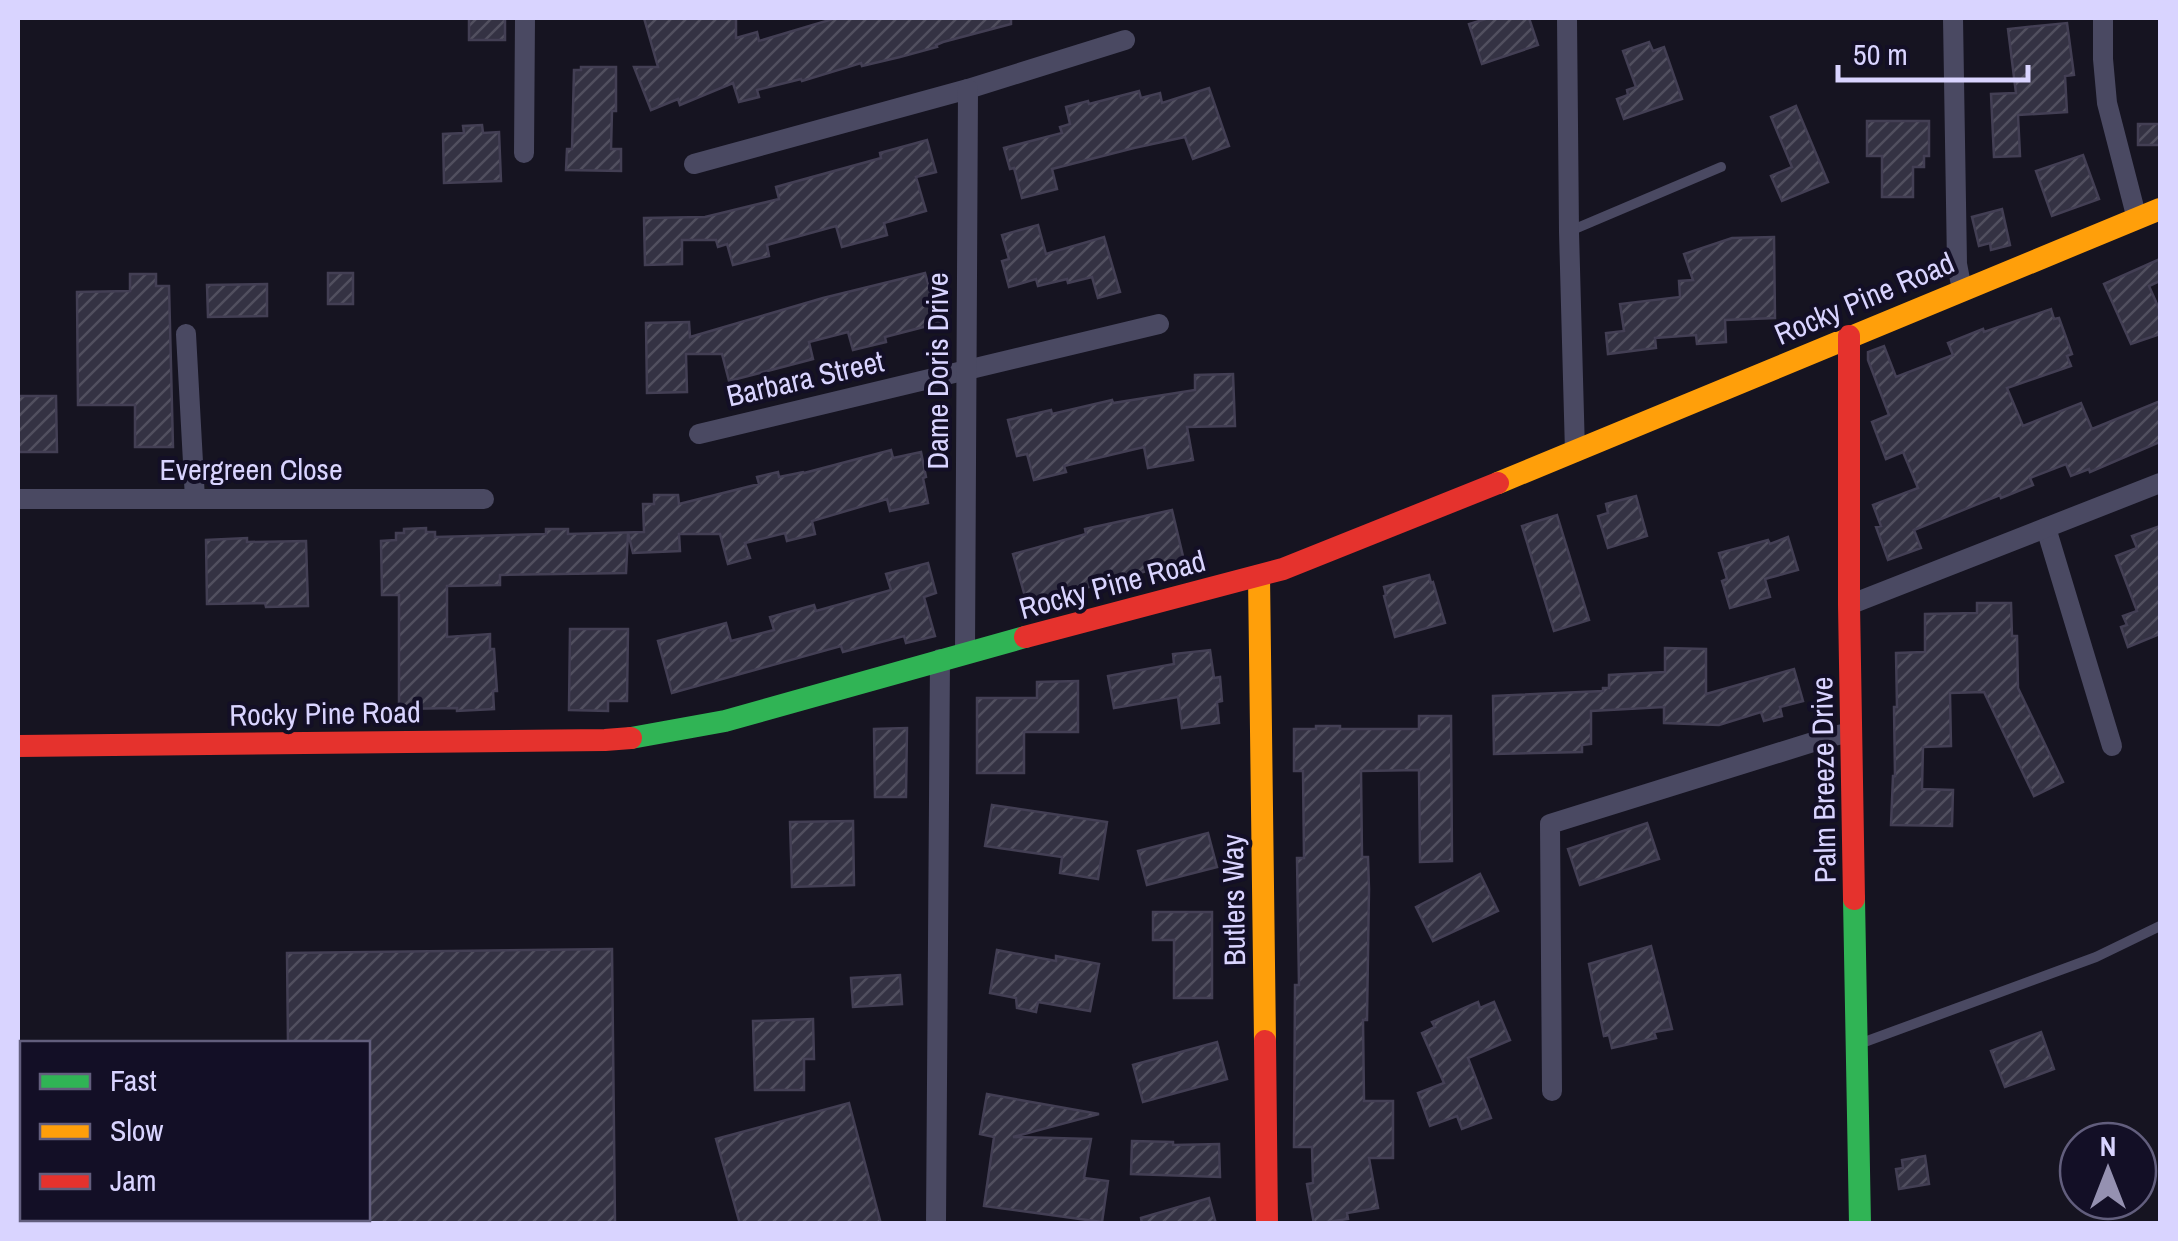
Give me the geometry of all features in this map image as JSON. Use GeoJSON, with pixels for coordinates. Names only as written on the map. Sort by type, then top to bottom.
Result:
{"type":"FeatureCollection","features":[{"type":"Feature","properties":{"kind":"street"},"geometry":{"type":"LineString","coordinates":[[524,153],[526,18]]}},
{"type":"Feature","properties":{"kind":"street"},"geometry":{"type":"LineString","coordinates":[[1568,18],[1568,232],[1575,452]]}},
{"type":"Feature","properties":{"kind":"street"},"geometry":{"type":"LineString","coordinates":[[1954,18],[1956,264],[1962,290]]}},
{"type":"Feature","properties":{"kind":"street"},"geometry":{"type":"LineString","coordinates":[[2103,18],[2108,103],[2137,219]]}},
{"type":"Feature","properties":{"kind":"street"},"geometry":{"type":"LineString","coordinates":[[694,164],[1125,40]]}},
{"type":"Feature","properties":{"kind":"street","name":"Dame Doris Drive"},"geometry":{"type":"LineString","coordinates":[[966,653],[968,88]]}},
{"type":"Feature","properties":{"kind":"street","name":"Rocky Pine Road"},"geometry":{"type":"LineString","coordinates":[[18,746],[605,740],[638,738],[726,721],[940,659],[1283,569],[2160,209]]}},
{"type":"Feature","properties":{"kind":"street","name":"Barbara Street"},"geometry":{"type":"LineString","coordinates":[[699,434],[1159,324]]}},
{"type":"Feature","properties":{"kind":"street"},"geometry":{"type":"LineString","coordinates":[[186,334],[195,499]]}},
{"type":"Feature","properties":{"kind":"street","name":"Palm Breeze Drive"},"geometry":{"type":"LineString","coordinates":[[1849,336],[1849,605],[1860,1224]]}},
{"type":"Feature","properties":{"kind":"street"},"geometry":{"type":"LineString","coordinates":[[1849,605],[2160,483]]}},
{"type":"Feature","properties":{"kind":"street","name":"Evergreen Close"},"geometry":{"type":"LineString","coordinates":[[18,499],[484,499]]}},
{"type":"Feature","properties":{"kind":"street"},"geometry":{"type":"LineString","coordinates":[[2046,528],[2112,746]]}},
{"type":"Feature","properties":{"kind":"street","name":"Butlers Way"},"geometry":{"type":"LineString","coordinates":[[1259,576],[1267,1224]]}},
{"type":"Feature","properties":{"kind":"street"},"geometry":{"type":"LineString","coordinates":[[936,1224],[940,659]]}},
{"type":"Feature","properties":{"kind":"street"},"geometry":{"type":"LineString","coordinates":[[1552,1091],[1550,824],[1852,732]]}},
{"type":"Feature","properties":{"kind":"lane"},"geometry":{"type":"LineString","coordinates":[[1568,232],[1721,167]]}},
{"type":"Feature","properties":{"kind":"lane"},"geometry":{"type":"LineString","coordinates":[[1858,1044],[2096,957],[2160,926]]}},
{"type":"Feature","properties":{"kind":"building"},"geometry":{"type":"Polygon","coordinates":[[[469,18],[505,18],[505,40],[469,40],[469,18]]]}},
{"type":"Feature","properties":{"kind":"building"},"geometry":{"type":"Polygon","coordinates":[[[644,18],[736,18],[736,38],[757,32],[759,41],[836,18],[1011,18],[1011,24],[900,57],[757,90],[759,97],[739,102],[733,83],[680,105],[678,99],[651,110],[634,67],[658,67],[644,18]]]}},
{"type":"Feature","properties":{"kind":"building"},"geometry":{"type":"Polygon","coordinates":[[[1489,18],[1529,18],[1538,45],[1482,64],[1469,24],[1489,18]]]}},
{"type":"Feature","properties":{"kind":"building"},"geometry":{"type":"Polygon","coordinates":[[[2067,23],[2074,75],[2065,76],[2067,112],[2018,115],[2020,156],[1994,157],[1991,94],[2016,93],[2008,29],[2067,23]]]}},
{"type":"Feature","properties":{"kind":"building"},"geometry":{"type":"Polygon","coordinates":[[[1649,42],[1653,51],[1664,47],[1682,99],[1624,119],[1617,99],[1636,87],[1623,51],[1649,42]]]}},
{"type":"Feature","properties":{"kind":"building"},"geometry":{"type":"Polygon","coordinates":[[[616,67],[611,149],[621,149],[621,171],[566,170],[567,149],[572,149],[574,70],[616,67]]]}},
{"type":"Feature","properties":{"kind":"building"},"geometry":{"type":"Polygon","coordinates":[[[1209,88],[1229,146],[1193,159],[1185,137],[1134,148],[1052,169],[1057,189],[1022,198],[1004,148],[1062,133],[1060,127],[1070,124],[1066,107],[1139,91],[1141,98],[1160,93],[1162,103],[1209,88]]]}},
{"type":"Feature","properties":{"kind":"building"},"geometry":{"type":"Polygon","coordinates":[[[1796,106],[1828,182],[1782,201],[1771,176],[1792,167],[1771,117],[1796,106]]]}},
{"type":"Feature","properties":{"kind":"building"},"geometry":{"type":"Polygon","coordinates":[[[1867,121],[1929,121],[1929,156],[1924,156],[1924,167],[1913,167],[1913,197],[1882,197],[1882,156],[1867,156],[1867,121]]]}},
{"type":"Feature","properties":{"kind":"building"},"geometry":{"type":"Polygon","coordinates":[[[2138,124],[2160,124],[2160,145],[2138,145],[2138,124]]]}},
{"type":"Feature","properties":{"kind":"building"},"geometry":{"type":"Polygon","coordinates":[[[482,125],[483,133],[499,132],[501,181],[444,183],[443,134],[464,133],[463,126],[482,125]]]}},
{"type":"Feature","properties":{"kind":"building"},"geometry":{"type":"Polygon","coordinates":[[[927,140],[936,172],[916,177],[926,211],[884,223],[887,235],[842,247],[836,226],[767,245],[769,256],[733,265],[727,244],[718,247],[716,240],[682,240],[682,264],[645,265],[644,218],[705,217],[779,199],[776,187],[881,158],[880,153],[927,140]]]}},
{"type":"Feature","properties":{"kind":"building"},"geometry":{"type":"Polygon","coordinates":[[[2083,155],[2099,199],[2052,216],[2036,171],[2083,155]]]}},
{"type":"Feature","properties":{"kind":"building"},"geometry":{"type":"Polygon","coordinates":[[[2002,209],[2010,245],[1991,250],[1990,243],[1979,246],[1972,217],[2002,209]]]}},
{"type":"Feature","properties":{"kind":"building"},"geometry":{"type":"Polygon","coordinates":[[[1038,225],[1046,254],[1104,237],[1120,292],[1098,298],[1092,277],[1038,286],[1036,279],[1009,287],[1002,261],[1009,259],[1002,235],[1038,225]]]}},
{"type":"Feature","properties":{"kind":"building"},"geometry":{"type":"Polygon","coordinates":[[[1774,237],[1775,318],[1725,320],[1726,342],[1697,344],[1696,335],[1655,338],[1656,348],[1608,354],[1606,333],[1624,331],[1620,304],[1680,297],[1679,281],[1693,280],[1684,254],[1732,238],[1774,237]]]}},
{"type":"Feature","properties":{"kind":"building"},"geometry":{"type":"Polygon","coordinates":[[[2160,259],[2160,281],[2149,286],[2160,311],[2160,334],[2131,344],[2104,284],[2160,259]]]}},
{"type":"Feature","properties":{"kind":"building"},"geometry":{"type":"Polygon","coordinates":[[[328,273],[353,273],[353,304],[328,304],[328,273]]]}},
{"type":"Feature","properties":{"kind":"building"},"geometry":{"type":"Polygon","coordinates":[[[925,273],[939,323],[853,350],[848,332],[809,342],[813,359],[729,381],[722,354],[686,354],[687,392],[647,393],[646,323],[689,322],[690,337],[925,273]]]}},
{"type":"Feature","properties":{"kind":"building"},"geometry":{"type":"Polygon","coordinates":[[[130,274],[156,274],[156,286],[169,286],[173,447],[135,447],[135,405],[78,405],[77,292],[130,291],[130,274]]]}},
{"type":"Feature","properties":{"kind":"building"},"geometry":{"type":"Polygon","coordinates":[[[267,284],[267,316],[208,317],[207,285],[267,284]]]}},
{"type":"Feature","properties":{"kind":"building"},"geometry":{"type":"Polygon","coordinates":[[[2051,309],[2054,319],[2059,318],[2072,354],[2067,356],[2071,366],[2007,388],[2023,426],[2081,403],[2092,429],[2160,401],[2160,442],[2090,472],[2089,469],[2071,476],[2066,464],[2030,478],[2033,485],[1914,530],[1921,548],[1888,560],[1873,505],[1918,488],[1903,452],[1886,459],[1872,422],[1889,415],[1868,352],[1884,346],[1896,377],[1953,355],[1948,343],[2051,309]]]}},
{"type":"Feature","properties":{"kind":"building"},"geometry":{"type":"Polygon","coordinates":[[[1233,374],[1235,426],[1187,427],[1193,460],[1148,468],[1144,447],[1064,466],[1066,472],[1034,480],[1027,454],[1017,456],[1008,420],[1112,400],[1113,403],[1195,390],[1195,375],[1233,374]]]}},
{"type":"Feature","properties":{"kind":"building"},"geometry":{"type":"Polygon","coordinates":[[[18,396],[56,396],[57,452],[18,452],[18,396]]]}},
{"type":"Feature","properties":{"kind":"building"},"geometry":{"type":"Polygon","coordinates":[[[891,450],[893,458],[921,452],[928,503],[890,511],[887,499],[812,521],[815,534],[787,541],[785,533],[745,543],[750,558],[728,564],[720,534],[679,534],[680,551],[633,553],[628,533],[626,573],[500,575],[500,585],[447,586],[447,637],[490,634],[497,691],[493,691],[494,709],[399,709],[399,595],[382,595],[381,541],[396,540],[396,533],[426,528],[426,532],[435,532],[435,537],[546,534],[546,529],[568,529],[568,534],[644,532],[643,504],[654,504],[654,495],[678,495],[679,504],[759,484],[757,477],[778,472],[779,477],[804,473],[891,450]]]}},
{"type":"Feature","properties":{"kind":"building"},"geometry":{"type":"Polygon","coordinates":[[[1636,496],[1647,536],[1608,548],[1598,516],[1608,513],[1606,504],[1636,496]]]}},
{"type":"Feature","properties":{"kind":"building"},"geometry":{"type":"Polygon","coordinates":[[[1172,510],[1187,573],[1156,580],[1154,569],[1042,600],[1041,596],[1026,600],[1013,554],[1086,534],[1085,529],[1172,510]]]}},
{"type":"Feature","properties":{"kind":"building"},"geometry":{"type":"Polygon","coordinates":[[[1557,515],[1589,620],[1554,631],[1522,526],[1557,515]]]}},
{"type":"Feature","properties":{"kind":"building"},"geometry":{"type":"Polygon","coordinates":[[[2160,526],[2160,634],[2128,647],[2121,627],[2127,625],[2123,616],[2137,611],[2116,556],[2137,548],[2132,536],[2160,526]]]}},
{"type":"Feature","properties":{"kind":"building"},"geometry":{"type":"Polygon","coordinates":[[[1788,537],[1798,570],[1765,579],[1770,597],[1730,608],[1719,553],[1788,537]]]}},
{"type":"Feature","properties":{"kind":"building"},"geometry":{"type":"Polygon","coordinates":[[[247,538],[247,542],[306,541],[308,606],[207,604],[206,540],[247,538]]]}},
{"type":"Feature","properties":{"kind":"building"},"geometry":{"type":"Polygon","coordinates":[[[928,563],[936,593],[924,597],[935,636],[906,643],[904,636],[843,652],[841,646],[672,693],[658,641],[726,623],[731,641],[774,630],[770,617],[814,605],[816,611],[891,590],[886,574],[928,563]]]}},
{"type":"Feature","properties":{"kind":"building"},"geometry":{"type":"Polygon","coordinates":[[[1429,575],[1445,623],[1395,637],[1384,587],[1429,575]]]}},
{"type":"Feature","properties":{"kind":"building"},"geometry":{"type":"Polygon","coordinates":[[[1977,603],[2011,603],[2012,636],[2017,636],[2018,688],[2063,782],[2034,796],[1984,692],[1950,693],[1951,746],[1923,747],[1922,789],[1953,790],[1952,826],[1891,825],[1896,653],[1925,652],[1925,614],[1977,613],[1977,603]]]}},
{"type":"Feature","properties":{"kind":"building"},"geometry":{"type":"Polygon","coordinates":[[[570,629],[628,629],[627,701],[608,701],[608,711],[569,710],[570,629]]]}},
{"type":"Feature","properties":{"kind":"building"},"geometry":{"type":"Polygon","coordinates":[[[1665,648],[1706,649],[1706,694],[1794,669],[1803,701],[1780,707],[1782,716],[1764,721],[1761,712],[1719,725],[1664,723],[1664,707],[1591,711],[1591,744],[1582,745],[1582,752],[1494,754],[1493,696],[1603,691],[1609,688],[1609,675],[1665,672],[1665,648]]]}},
{"type":"Feature","properties":{"kind":"building"},"geometry":{"type":"Polygon","coordinates":[[[1210,650],[1214,678],[1220,677],[1219,723],[1182,728],[1178,697],[1114,708],[1108,676],[1174,664],[1173,654],[1210,650]]]}},
{"type":"Feature","properties":{"kind":"building"},"geometry":{"type":"Polygon","coordinates":[[[1078,681],[1078,732],[1024,732],[1024,773],[977,773],[977,698],[1037,698],[1037,682],[1078,681]]]}},
{"type":"Feature","properties":{"kind":"building"},"geometry":{"type":"Polygon","coordinates":[[[1419,716],[1451,716],[1452,861],[1420,862],[1419,770],[1361,771],[1362,857],[1368,857],[1369,889],[1364,1101],[1393,1101],[1393,1158],[1369,1158],[1378,1208],[1347,1213],[1348,1219],[1314,1224],[1307,1184],[1313,1183],[1312,1147],[1294,1147],[1295,985],[1299,985],[1297,858],[1304,858],[1303,771],[1294,771],[1294,729],[1419,729],[1419,716]]]}},
{"type":"Feature","properties":{"kind":"building"},"geometry":{"type":"Polygon","coordinates":[[[907,728],[906,797],[875,797],[874,729],[907,728]]]}},
{"type":"Feature","properties":{"kind":"building"},"geometry":{"type":"Polygon","coordinates":[[[992,805],[1107,822],[1098,879],[1060,873],[1062,857],[985,846],[992,805]]]}},
{"type":"Feature","properties":{"kind":"building"},"geometry":{"type":"Polygon","coordinates":[[[853,821],[854,885],[792,887],[790,822],[853,821]]]}},
{"type":"Feature","properties":{"kind":"building"},"geometry":{"type":"Polygon","coordinates":[[[1647,823],[1659,859],[1580,885],[1568,849],[1647,823]]]}},
{"type":"Feature","properties":{"kind":"building"},"geometry":{"type":"Polygon","coordinates":[[[1208,833],[1217,867],[1147,885],[1138,851],[1208,833]]]}},
{"type":"Feature","properties":{"kind":"building"},"geometry":{"type":"Polygon","coordinates":[[[1480,874],[1498,911],[1433,941],[1416,907],[1480,874]]]}},
{"type":"Feature","properties":{"kind":"building"},"geometry":{"type":"Polygon","coordinates":[[[1153,912],[1212,912],[1212,998],[1174,998],[1174,940],[1153,940],[1153,912]]]}},
{"type":"Feature","properties":{"kind":"building"},"geometry":{"type":"Polygon","coordinates":[[[1651,946],[1672,1029],[1654,1032],[1656,1038],[1612,1048],[1609,1035],[1604,1036],[1589,964],[1651,946]]]}},
{"type":"Feature","properties":{"kind":"building"},"geometry":{"type":"Polygon","coordinates":[[[612,949],[615,1224],[368,1224],[370,1041],[288,1041],[287,953],[612,949]]]}},
{"type":"Feature","properties":{"kind":"building"},"geometry":{"type":"Polygon","coordinates":[[[997,950],[1099,964],[1090,1011],[1038,1002],[1036,1012],[1017,1008],[1016,998],[990,993],[997,950]]]}},
{"type":"Feature","properties":{"kind":"building"},"geometry":{"type":"Polygon","coordinates":[[[900,975],[902,1004],[853,1007],[851,978],[900,975]]]}},
{"type":"Feature","properties":{"kind":"building"},"geometry":{"type":"Polygon","coordinates":[[[1478,1002],[1480,1008],[1494,1002],[1510,1040],[1468,1058],[1491,1118],[1462,1129],[1457,1116],[1430,1126],[1418,1093],[1444,1083],[1422,1033],[1435,1027],[1432,1022],[1478,1002]]]}},
{"type":"Feature","properties":{"kind":"building"},"geometry":{"type":"Polygon","coordinates":[[[813,1019],[814,1059],[804,1059],[804,1090],[755,1090],[753,1021],[813,1019]]]}},
{"type":"Feature","properties":{"kind":"building"},"geometry":{"type":"Polygon","coordinates":[[[2041,1032],[2054,1069],[2005,1087],[1991,1051],[2041,1032]]]}},
{"type":"Feature","properties":{"kind":"building"},"geometry":{"type":"Polygon","coordinates":[[[1217,1042],[1227,1079],[1143,1102],[1133,1065],[1217,1042]]]}},
{"type":"Feature","properties":{"kind":"building"},"geometry":{"type":"Polygon","coordinates":[[[987,1094],[1099,1114],[1013,1137],[1091,1139],[1084,1178],[1108,1181],[1102,1222],[984,1206],[994,1137],[980,1134],[987,1094]]]}},
{"type":"Feature","properties":{"kind":"building"},"geometry":{"type":"Polygon","coordinates":[[[849,1103],[881,1224],[740,1224],[716,1139],[849,1103]]]}},
{"type":"Feature","properties":{"kind":"building"},"geometry":{"type":"Polygon","coordinates":[[[1132,1141],[1219,1144],[1220,1177],[1131,1174],[1132,1141]]]}},
{"type":"Feature","properties":{"kind":"building"},"geometry":{"type":"Polygon","coordinates":[[[1925,1156],[1929,1184],[1899,1189],[1896,1169],[1903,1168],[1902,1160],[1925,1156]]]}},
{"type":"Feature","properties":{"kind":"building"},"geometry":{"type":"Polygon","coordinates":[[[1209,1198],[1216,1224],[1142,1224],[1141,1218],[1209,1198]]]}},
{"type":"Feature","properties":{"kind":"traffic: fast"},"geometry":{"type":"LineString","coordinates":[[631,738],[725,721],[1025,637]]}},
{"type":"Feature","properties":{"kind":"traffic: fast"},"geometry":{"type":"LineString","coordinates":[[1854,899],[1860,1224]]}},
{"type":"Feature","properties":{"kind":"traffic: slow"},"geometry":{"type":"LineString","coordinates":[[1498,483],[2160,209]]}},
{"type":"Feature","properties":{"kind":"traffic: slow"},"geometry":{"type":"LineString","coordinates":[[1259,576],[1265,1041]]}},
{"type":"Feature","properties":{"kind":"traffic: jam"},"geometry":{"type":"LineString","coordinates":[[1849,336],[1854,899]]}},
{"type":"Feature","properties":{"kind":"traffic: jam"},"geometry":{"type":"LineString","coordinates":[[1025,637],[1283,569],[1498,483]]}},
{"type":"Feature","properties":{"kind":"traffic: jam"},"geometry":{"type":"LineString","coordinates":[[18,746],[631,738]]}},
{"type":"Feature","properties":{"kind":"traffic: jam"},"geometry":{"type":"LineString","coordinates":[[1265,1041],[1267,1224]]}}]}
